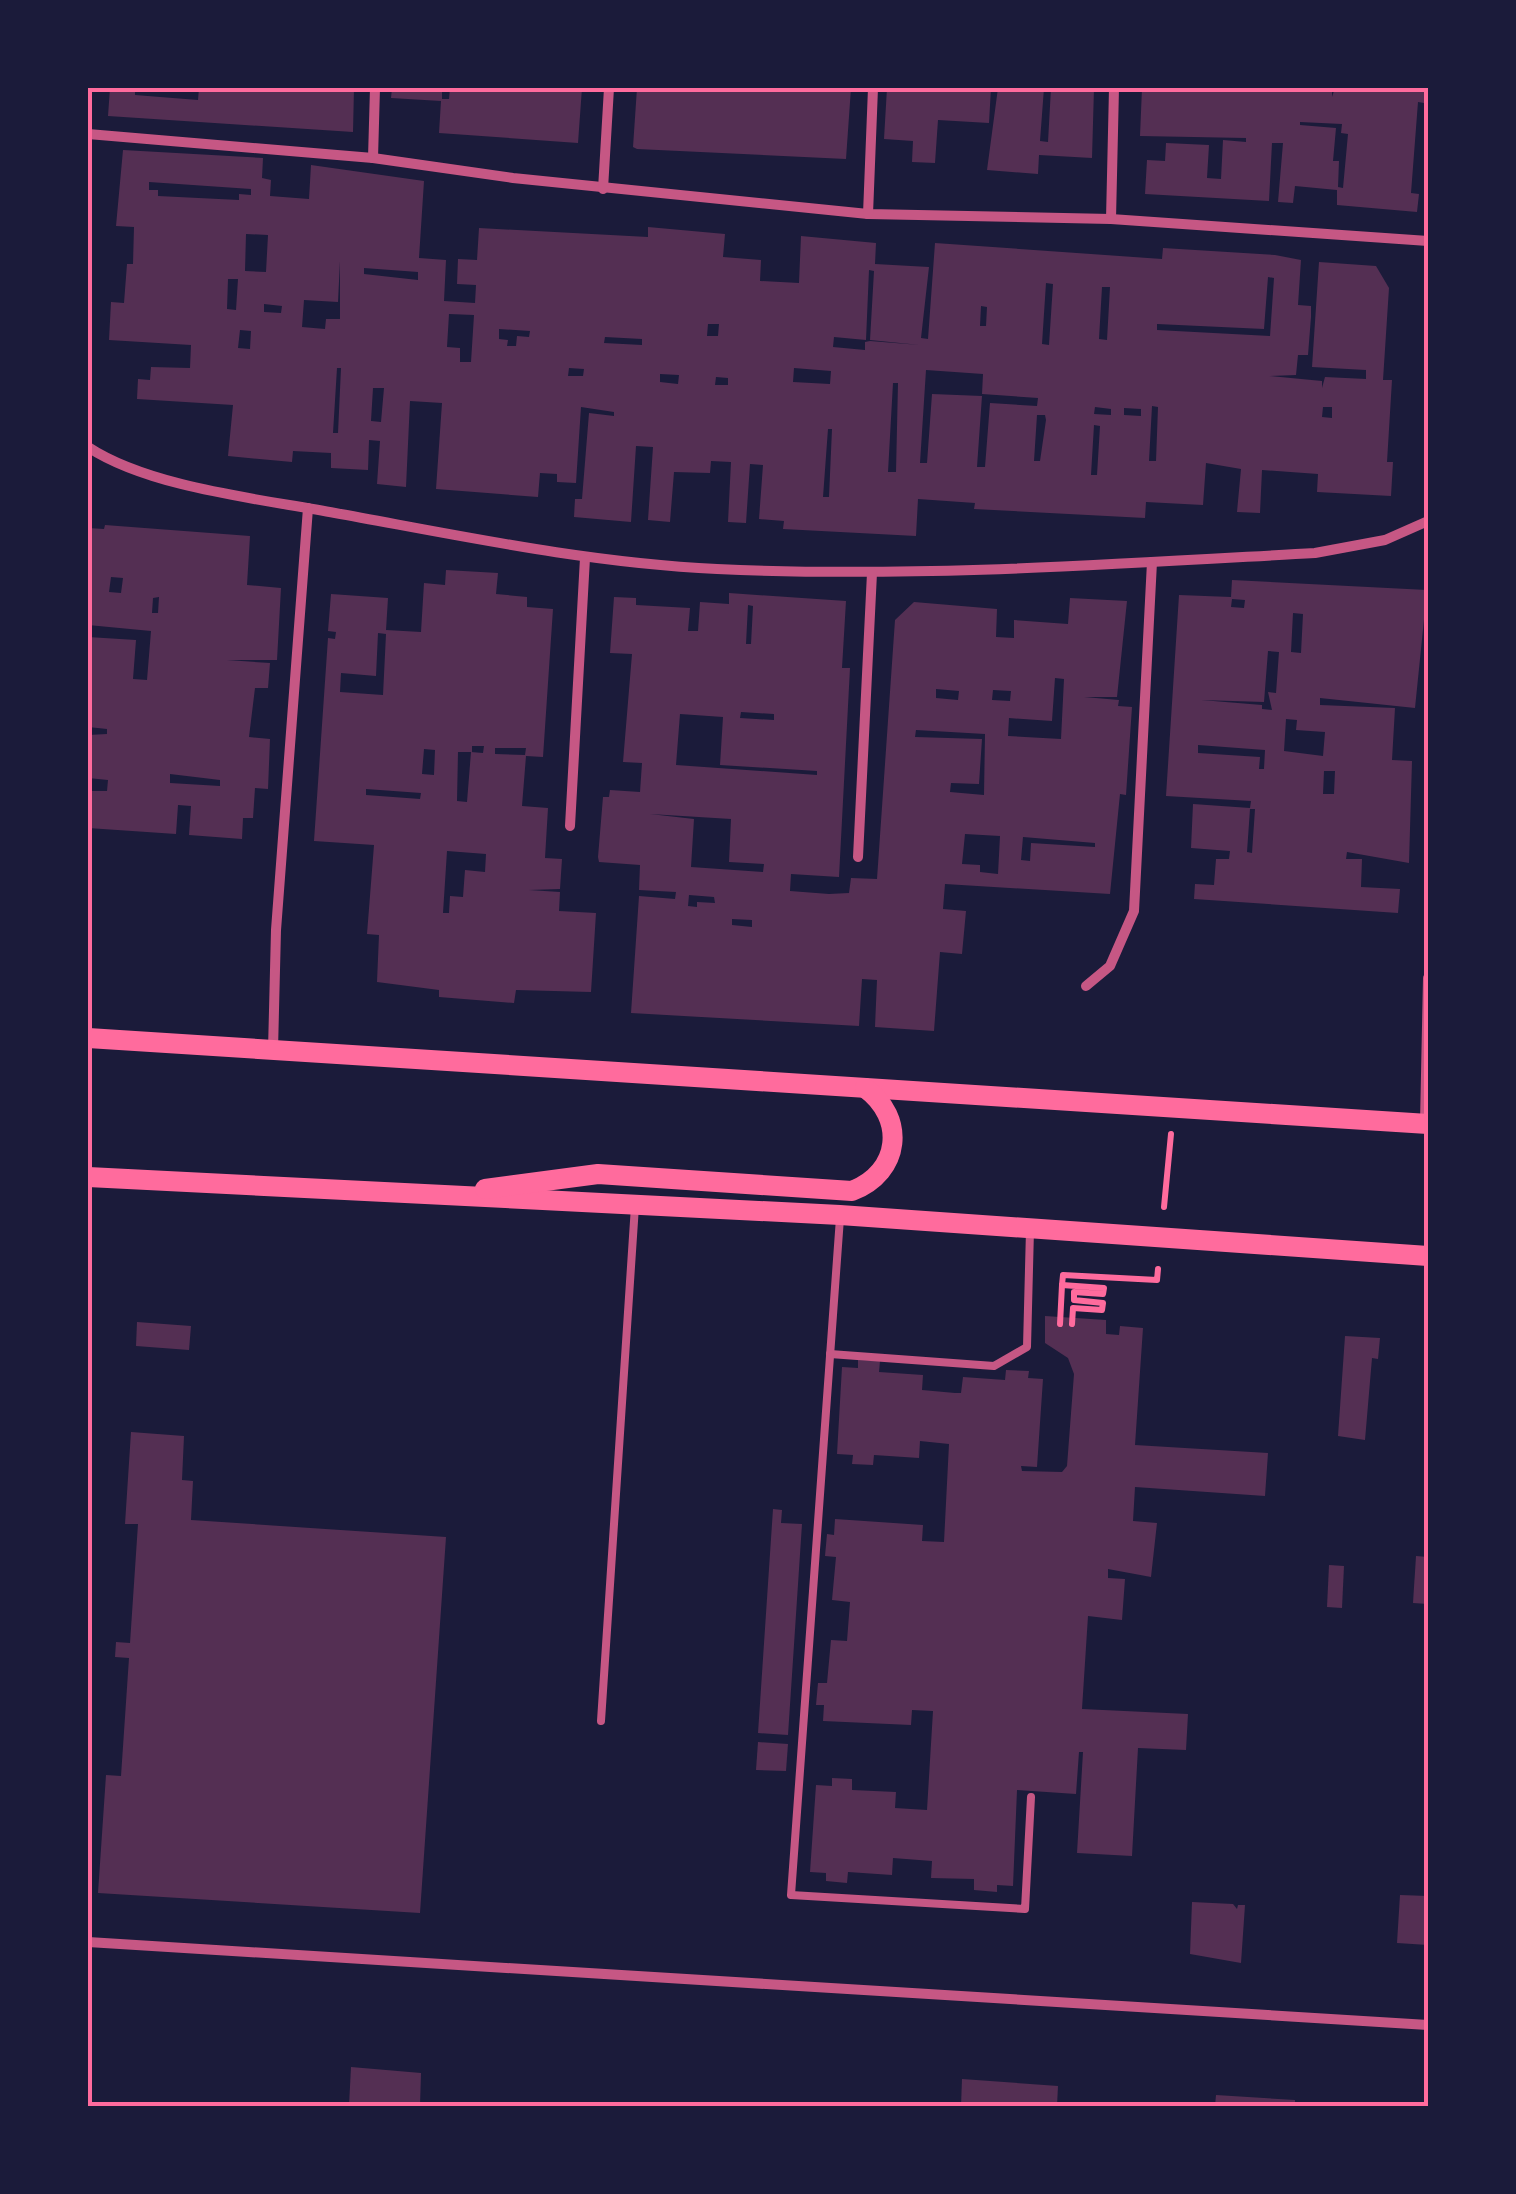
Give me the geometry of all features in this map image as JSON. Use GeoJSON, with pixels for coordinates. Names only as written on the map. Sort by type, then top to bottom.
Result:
{"type":"FeatureCollection","features":[{"type":"Feature","properties":{"kind":"main road"},"geometry":{"type":"LineString","coordinates":[[88,1038],[1427,1124]]}},
{"type":"Feature","properties":{"kind":"main road"},"geometry":{"type":"LineString","coordinates":[[434,1196],[598,1174],[852,1191],[878,1177],[892,1151],[890,1114],[865,1088]]}},
{"type":"Feature","properties":{"kind":"main road"},"geometry":{"type":"LineString","coordinates":[[88,1177],[840,1216],[1428,1256]]}},
{"type":"Feature","properties":{"kind":"street"},"geometry":{"type":"LineString","coordinates":[[373,158],[375,88]]}},
{"type":"Feature","properties":{"kind":"street"},"geometry":{"type":"LineString","coordinates":[[603,189],[608,88]]}},
{"type":"Feature","properties":{"kind":"street"},"geometry":{"type":"LineString","coordinates":[[868,214],[873,88]]}},
{"type":"Feature","properties":{"kind":"street"},"geometry":{"type":"LineString","coordinates":[[1111,220],[1114,88]]}},
{"type":"Feature","properties":{"kind":"street"},"geometry":{"type":"LineString","coordinates":[[88,134],[373,158],[603,189],[868,214],[1111,220],[1428,241]]}},
{"type":"Feature","properties":{"kind":"street"},"geometry":{"type":"LineString","coordinates":[[88,447],[144,471],[308,508],[585,558],[715,569],[872,573],[1314,553],[1386,540],[1428,521]]}},
{"type":"Feature","properties":{"kind":"street"},"geometry":{"type":"LineString","coordinates":[[273,1050],[278,910],[308,508]]}},
{"type":"Feature","properties":{"kind":"street"},"geometry":{"type":"LineString","coordinates":[[570,826],[585,558]]}},
{"type":"Feature","properties":{"kind":"street"},"geometry":{"type":"LineString","coordinates":[[1086,986],[1110,966],[1134,911],[1152,562]]}},
{"type":"Feature","properties":{"kind":"street"},"geometry":{"type":"LineString","coordinates":[[858,857],[872,573]]}},
{"type":"Feature","properties":{"kind":"street"},"geometry":{"type":"LineString","coordinates":[[1427,1124],[1428,978]]}},
{"type":"Feature","properties":{"kind":"street"},"geometry":{"type":"LineString","coordinates":[[88,1942],[1428,2025]]}},
{"type":"Feature","properties":{"kind":"lane"},"geometry":{"type":"LineString","coordinates":[[601,1721],[635,1206]]}},
{"type":"Feature","properties":{"kind":"lane"},"geometry":{"type":"LineString","coordinates":[[840,1216],[791,1896],[1025,1909],[1032,1797]]}},
{"type":"Feature","properties":{"kind":"lane"},"geometry":{"type":"LineString","coordinates":[[830,1354],[994,1366],[1027,1347],[1030,1230]]}},
{"type":"Feature","properties":{"kind":"path"},"geometry":{"type":"LineString","coordinates":[[1060,1324],[1063,1275],[1157,1280],[1174,1108]]}},
{"type":"Feature","properties":{"kind":"path"},"geometry":{"type":"LineString","coordinates":[[1062,1285],[1104,1288],[1103,1294],[1074,1292],[1074,1300],[1102,1303],[1102,1310],[1073,1308],[1072,1324]]}},
{"type":"Feature","properties":{"kind":"building"},"geometry":{"type":"Polygon","coordinates":[[[110,88],[135,88],[135,95],[198,100],[199,88],[354,88],[353,132],[108,116],[110,88]]]}},
{"type":"Feature","properties":{"kind":"building"},"geometry":{"type":"Polygon","coordinates":[[[392,88],[442,88],[442,99],[449,99],[450,88],[582,88],[578,143],[439,133],[441,101],[391,98],[392,88]]]}},
{"type":"Feature","properties":{"kind":"building"},"geometry":{"type":"Polygon","coordinates":[[[637,88],[851,88],[846,159],[637,149],[633,147],[637,88]]]}},
{"type":"Feature","properties":{"kind":"building"},"geometry":{"type":"Polygon","coordinates":[[[887,88],[991,88],[989,123],[938,120],[935,163],[912,162],[913,141],[884,139],[887,88]]]}},
{"type":"Feature","properties":{"kind":"building"},"geometry":{"type":"Polygon","coordinates":[[[998,88],[1044,88],[1040,141],[1048,142],[1051,88],[1094,88],[1092,158],[1039,155],[1038,174],[987,170],[998,88]]]}},
{"type":"Feature","properties":{"kind":"building"},"geometry":{"type":"Polygon","coordinates":[[[1142,88],[1332,88],[1332,97],[1335,88],[1425,88],[1424,103],[1418,102],[1411,193],[1419,194],[1417,212],[1337,205],[1337,190],[1295,186],[1293,203],[1278,202],[1283,143],[1272,143],[1269,201],[1145,194],[1147,160],[1165,161],[1166,143],[1209,145],[1207,178],[1221,179],[1223,140],[1246,142],[1246,138],[1140,136],[1142,88]],[[1300,122],[1336,128],[1333,161],[1339,161],[1338,187],[1343,188],[1348,134],[1341,133],[1342,124],[1300,122]]]}},
{"type":"Feature","properties":{"kind":"building"},"geometry":{"type":"Polygon","coordinates":[[[123,150],[263,158],[262,178],[271,180],[270,196],[309,199],[311,165],[424,181],[419,258],[446,260],[444,301],[475,303],[476,285],[457,284],[458,259],[477,260],[479,228],[648,237],[648,227],[725,234],[723,257],[761,260],[760,281],[799,283],[801,236],[876,243],[875,264],[929,267],[921,338],[928,339],[935,243],[1162,259],[1163,248],[1275,255],[1301,260],[1298,305],[1311,306],[1311,317],[1308,355],[1298,355],[1296,375],[1269,376],[1322,381],[1322,388],[1325,377],[1366,379],[1366,370],[1312,367],[1319,262],[1376,266],[1389,288],[1383,380],[1392,380],[1387,462],[1393,462],[1391,496],[1317,492],[1318,474],[1262,470],[1260,513],[1237,512],[1241,469],[1206,463],[1203,505],[1146,502],[1145,518],[974,509],[975,503],[918,499],[916,536],[783,529],[784,521],[759,519],[763,465],[750,464],[746,523],[728,522],[731,462],[711,461],[710,473],[674,472],[670,522],[648,520],[653,447],[636,446],[631,522],[574,517],[575,499],[582,499],[589,413],[614,416],[614,412],[581,407],[576,483],[557,482],[557,474],[540,473],[538,497],[436,489],[442,403],[410,401],[406,487],[377,484],[380,441],[369,440],[368,470],[331,468],[331,453],[293,451],[292,462],[228,456],[233,405],[137,399],[138,379],[150,380],[151,367],[190,368],[191,345],[109,340],[111,302],[124,303],[127,264],[133,264],[134,227],[116,226],[123,150]],[[149,182],[149,190],[158,190],[158,196],[239,200],[239,194],[251,195],[251,189],[149,182]],[[246,234],[245,271],[266,272],[268,235],[246,234]],[[340,261],[338,302],[304,300],[302,327],[325,329],[326,319],[340,319],[340,261]],[[364,268],[364,274],[418,280],[418,272],[364,268]],[[869,270],[866,340],[834,337],[833,347],[865,350],[865,342],[870,341],[920,345],[870,340],[874,271],[869,270]],[[1268,277],[1264,329],[1157,324],[1157,330],[1270,336],[1274,278],[1268,277]],[[228,279],[227,309],[236,310],[238,279],[228,279]],[[1046,283],[1042,344],[1049,345],[1053,284],[1046,283]],[[1102,287],[1099,339],[1107,340],[1110,287],[1102,287]],[[264,304],[264,312],[281,313],[282,306],[264,304]],[[981,306],[980,326],[986,326],[987,307],[981,306]],[[449,314],[447,347],[460,348],[460,362],[471,362],[474,315],[449,314]],[[708,324],[707,336],[718,336],[719,324],[708,324]],[[499,329],[499,339],[508,340],[507,346],[516,346],[517,336],[529,337],[530,331],[499,329]],[[240,330],[238,348],[250,349],[251,331],[240,330]],[[605,337],[604,343],[642,345],[642,339],[605,337]],[[337,368],[333,433],[338,433],[341,368],[337,368]],[[569,368],[568,376],[583,376],[584,369],[569,368]],[[794,368],[793,382],[830,384],[831,371],[794,368]],[[926,370],[920,463],[927,463],[932,394],[982,396],[977,467],[985,467],[990,403],[1037,406],[1038,398],[982,394],[983,374],[926,370]],[[660,374],[660,382],[678,384],[679,375],[660,374]],[[716,377],[715,385],[728,385],[728,378],[716,377]],[[893,383],[888,472],[896,472],[898,383],[893,383]],[[373,388],[371,421],[381,422],[384,388],[373,388]],[[1152,406],[1149,461],[1156,461],[1158,407],[1152,406]],[[1095,407],[1094,414],[1111,415],[1111,409],[1095,407]],[[1323,407],[1322,417],[1332,418],[1332,407],[1323,407]],[[1124,408],[1124,415],[1141,416],[1141,409],[1124,408]],[[1037,415],[1034,461],[1040,461],[1045,415],[1037,415]],[[1094,425],[1091,475],[1097,475],[1100,426],[1094,425]],[[828,429],[823,497],[829,497],[832,429],[828,429]]]}},
{"type":"Feature","properties":{"kind":"building"},"geometry":{"type":"Polygon","coordinates":[[[105,525],[250,536],[247,585],[281,588],[277,660],[227,660],[270,663],[268,688],[255,688],[249,737],[270,739],[268,789],[255,788],[253,818],[243,818],[242,839],[189,835],[191,806],[178,805],[176,834],[88,828],[88,791],[107,791],[108,780],[88,778],[88,735],[107,734],[107,729],[88,727],[88,637],[136,640],[133,679],[147,680],[151,631],[88,625],[88,528],[104,529],[105,525]],[[111,577],[109,592],[121,593],[123,578],[111,577]],[[159,597],[153,598],[152,613],[158,613],[159,597]],[[170,774],[170,783],[220,786],[220,780],[170,774]]]}},
{"type":"Feature","properties":{"kind":"building"},"geometry":{"type":"Polygon","coordinates":[[[446,570],[498,573],[496,594],[527,597],[527,607],[553,609],[543,757],[526,756],[522,806],[548,808],[545,858],[562,859],[560,889],[529,890],[560,892],[559,911],[596,913],[591,992],[516,990],[514,1003],[439,997],[439,990],[377,982],[379,935],[367,934],[374,845],[314,841],[328,638],[335,639],[336,632],[328,631],[331,594],[388,598],[386,630],[421,632],[424,583],[445,585],[446,570]],[[378,633],[376,676],[341,673],[340,692],[383,695],[386,634],[378,633]],[[472,746],[472,752],[483,753],[484,746],[472,746]],[[495,748],[495,754],[525,755],[526,748],[495,748]],[[424,749],[422,774],[434,775],[435,750],[424,749]],[[458,752],[457,801],[467,802],[471,752],[458,752]],[[366,789],[366,795],[420,799],[421,793],[366,789]],[[447,851],[443,913],[449,913],[450,896],[463,897],[465,870],[485,872],[486,854],[447,851]]]}},
{"type":"Feature","properties":{"kind":"building"},"geometry":{"type":"Polygon","coordinates":[[[1232,580],[1427,590],[1415,708],[1320,698],[1320,705],[1395,708],[1392,760],[1412,761],[1409,863],[1347,852],[1346,859],[1362,859],[1361,887],[1400,889],[1398,913],[1194,899],[1195,884],[1214,885],[1216,859],[1229,859],[1230,851],[1191,848],[1193,804],[1250,808],[1251,801],[1166,796],[1179,595],[1231,597],[1232,580]],[[1232,599],[1231,607],[1244,608],[1245,600],[1232,599]],[[1293,613],[1291,652],[1301,653],[1303,614],[1293,613]],[[1268,651],[1264,702],[1201,700],[1262,705],[1262,709],[1272,710],[1268,692],[1276,693],[1279,652],[1268,651]],[[1286,719],[1284,751],[1323,756],[1325,732],[1296,730],[1297,720],[1286,719]],[[1198,745],[1198,753],[1260,757],[1259,769],[1264,769],[1265,750],[1198,745]],[[1324,771],[1323,794],[1334,794],[1335,771],[1324,771]],[[1250,809],[1247,852],[1252,853],[1255,809],[1250,809]]]}},
{"type":"Feature","properties":{"kind":"building"},"geometry":{"type":"Polygon","coordinates":[[[729,593],[846,601],[842,668],[850,668],[839,877],[791,874],[790,891],[829,894],[849,893],[851,878],[877,879],[895,620],[914,602],[997,609],[996,637],[1014,638],[1014,620],[1068,624],[1070,598],[1127,601],[1117,697],[1084,697],[1119,700],[1118,706],[1132,707],[1126,795],[1120,794],[1110,894],[945,884],[943,909],[966,911],[962,954],[940,952],[934,1031],[875,1027],[877,980],[862,979],[859,1026],[631,1013],[639,896],[675,899],[676,892],[639,890],[640,865],[599,862],[603,797],[609,797],[610,790],[640,792],[642,763],[623,762],[632,654],[610,653],[614,597],[636,598],[636,605],[690,608],[688,631],[698,631],[700,602],[729,604],[729,593]],[[748,605],[746,644],[751,644],[753,606],[748,605]],[[1055,678],[1052,721],[1009,718],[1008,736],[1061,739],[1064,679],[1055,678]],[[936,689],[936,698],[958,700],[959,691],[936,689]],[[993,690],[992,700],[1010,701],[1011,691],[993,690]],[[741,712],[740,718],[774,720],[774,714],[741,712]],[[680,714],[676,765],[817,775],[817,771],[720,765],[723,717],[680,714]],[[916,730],[915,737],[982,739],[979,784],[951,783],[950,792],[984,795],[985,734],[916,730]],[[650,814],[694,819],[691,867],[763,872],[764,864],[729,862],[731,819],[650,814]],[[965,834],[962,864],[980,865],[980,872],[998,874],[1000,836],[965,834]],[[1023,837],[1021,860],[1030,861],[1031,843],[1095,847],[1095,843],[1023,837]],[[689,895],[688,906],[697,907],[697,902],[715,903],[714,897],[689,895]],[[732,919],[732,925],[752,927],[752,920],[732,919]]]}},
{"type":"Feature","properties":{"kind":"building"},"geometry":{"type":"Polygon","coordinates":[[[1045,1316],[1106,1320],[1106,1334],[1119,1335],[1120,1326],[1143,1328],[1135,1445],[1268,1453],[1265,1496],[1135,1487],[1133,1521],[1157,1523],[1151,1577],[1108,1569],[1108,1578],[1125,1579],[1122,1620],[1088,1616],[1082,1709],[1188,1714],[1186,1750],[1138,1748],[1132,1856],[1077,1853],[1083,1752],[1079,1752],[1076,1794],[1017,1790],[1013,1886],[997,1885],[997,1892],[974,1890],[974,1879],[931,1878],[932,1861],[893,1858],[892,1875],[848,1872],[847,1883],[826,1881],[826,1873],[810,1872],[816,1785],[832,1786],[832,1778],[852,1779],[852,1790],[896,1792],[895,1808],[927,1810],[933,1711],[912,1710],[911,1725],[823,1721],[824,1705],[816,1705],[818,1683],[827,1683],[831,1640],[847,1641],[850,1602],[832,1600],[836,1557],[825,1556],[827,1534],[834,1535],[835,1519],[923,1525],[922,1541],[944,1542],[949,1444],[920,1441],[919,1458],[874,1455],[873,1465],[852,1464],[853,1455],[837,1454],[842,1367],[858,1368],[858,1360],[880,1361],[879,1372],[923,1375],[922,1390],[955,1393],[961,1393],[963,1377],[1005,1380],[1006,1370],[1029,1371],[1028,1378],[1043,1379],[1037,1467],[1021,1466],[1022,1471],[1062,1472],[1067,1466],[1074,1374],[1068,1358],[1045,1343],[1045,1316]]]}},
{"type":"Feature","properties":{"kind":"building"},"geometry":{"type":"Polygon","coordinates":[[[137,1322],[191,1326],[189,1350],[136,1346],[137,1322]]]}},
{"type":"Feature","properties":{"kind":"building"},"geometry":{"type":"Polygon","coordinates":[[[1345,1336],[1380,1338],[1378,1359],[1372,1358],[1365,1440],[1338,1436],[1345,1336]]]}},
{"type":"Feature","properties":{"kind":"building"},"geometry":{"type":"Polygon","coordinates":[[[131,1432],[184,1436],[182,1480],[193,1481],[191,1520],[446,1537],[420,1913],[98,1893],[106,1775],[121,1776],[129,1658],[115,1657],[116,1642],[130,1643],[138,1524],[125,1524],[131,1432]]]}},
{"type":"Feature","properties":{"kind":"building"},"geometry":{"type":"Polygon","coordinates":[[[773,1509],[782,1510],[781,1523],[802,1524],[788,1735],[758,1733],[773,1509]]]}},
{"type":"Feature","properties":{"kind":"building"},"geometry":{"type":"Polygon","coordinates":[[[1416,1556],[1428,1557],[1428,1604],[1413,1603],[1416,1556]]]}},
{"type":"Feature","properties":{"kind":"building"},"geometry":{"type":"Polygon","coordinates":[[[1329,1565],[1344,1566],[1342,1608],[1327,1607],[1329,1565]]]}},
{"type":"Feature","properties":{"kind":"building"},"geometry":{"type":"Polygon","coordinates":[[[758,1742],[788,1744],[786,1771],[756,1770],[758,1742]]]}},
{"type":"Feature","properties":{"kind":"building"},"geometry":{"type":"Polygon","coordinates":[[[1400,1895],[1428,1896],[1428,1945],[1397,1943],[1400,1895]]]}},
{"type":"Feature","properties":{"kind":"building"},"geometry":{"type":"Polygon","coordinates":[[[1192,1902],[1233,1904],[1237,1909],[1238,1905],[1245,1905],[1241,1963],[1190,1954],[1192,1902]]]}},
{"type":"Feature","properties":{"kind":"building"},"geometry":{"type":"Polygon","coordinates":[[[351,2067],[421,2073],[420,2106],[349,2106],[351,2067]]]}},
{"type":"Feature","properties":{"kind":"building"},"geometry":{"type":"Polygon","coordinates":[[[962,2079],[1058,2086],[1057,2106],[961,2106],[962,2079]]]}},
{"type":"Feature","properties":{"kind":"building"},"geometry":{"type":"Polygon","coordinates":[[[1216,2095],[1295,2100],[1295,2106],[1215,2106],[1216,2095]]]}}]}
